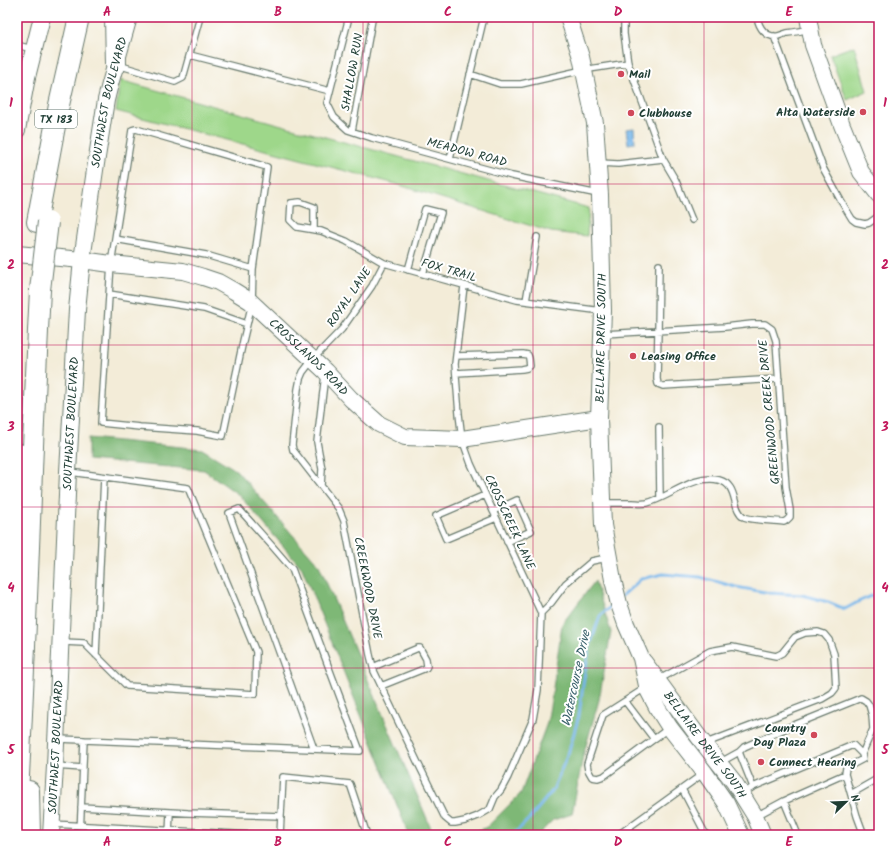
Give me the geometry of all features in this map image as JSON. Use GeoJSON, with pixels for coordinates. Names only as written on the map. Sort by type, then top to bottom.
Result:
{"type":"FeatureCollection","features":[{"type":"Feature","properties":{"kind":"highway","name":"TX 183"},"geometry":{"type":"LineString","coordinates":[[17,488],[42,222],[59,104],[79,17]]}},
{"type":"Feature","properties":{"kind":"highway","name":"TX 183"},"geometry":{"type":"LineString","coordinates":[[42,222],[90,17]]}},
{"type":"Feature","properties":{"kind":"highway"},"geometry":{"type":"LineString","coordinates":[[115,17],[116,64]]}},
{"type":"Feature","properties":{"kind":"highway","name":"TX 183"},"geometry":{"type":"LineString","coordinates":[[17,812],[23,703],[34,403],[35,290]]}},
{"type":"Feature","properties":{"kind":"highway"},"geometry":{"type":"LineString","coordinates":[[23,703],[28,725],[30,835]]}},
{"type":"Feature","properties":{"kind":"street"},"geometry":{"type":"LineString","coordinates":[[18,120],[42,17]]}},
{"type":"Feature","properties":{"kind":"street","name":"SOUTHWEST BOULEVARD"},"geometry":{"type":"LineString","coordinates":[[51,830],[77,310],[82,260],[102,122],[110,84],[129,17]]}},
{"type":"Feature","properties":{"kind":"street","name":"BELLAIRE DRIVE SOUTH"},"geometry":{"type":"LineString","coordinates":[[568,17],[581,57],[595,123],[600,195],[602,334],[599,418],[603,525],[613,580],[626,624],[652,684],[658,709],[670,728],[726,803],[741,835]]}},
{"type":"Feature","properties":{"kind":"street"},"geometry":{"type":"LineString","coordinates":[[809,23],[813,45],[861,172],[879,195]]}},
{"type":"Feature","properties":{"kind":"street","name":"CROSSLANDS ROAD"},"geometry":{"type":"LineString","coordinates":[[17,254],[183,271],[218,282],[252,303],[313,359],[350,399],[379,424],[405,437],[462,439],[599,418]]}},
{"type":"Feature","properties":{"kind":"street","name":"BELLAIRE DRIVE SOUTH"},"geometry":{"type":"LineString","coordinates":[[652,684],[704,744],[734,782],[747,791],[763,835]]}},
{"type":"Feature","properties":{"kind":"lane"},"geometry":{"type":"LineString","coordinates":[[116,64],[175,82],[183,78],[200,17]]}},
{"type":"Feature","properties":{"kind":"lane"},"geometry":{"type":"LineString","coordinates":[[190,54],[330,91],[349,17]]}},
{"type":"Feature","properties":{"kind":"lane","name":"SHALLOW RUN"},"geometry":{"type":"LineString","coordinates":[[352,131],[372,20],[374,17]]}},
{"type":"Feature","properties":{"kind":"lane"},"geometry":{"type":"LineString","coordinates":[[450,159],[484,17]]}},
{"type":"Feature","properties":{"kind":"lane"},"geometry":{"type":"LineString","coordinates":[[624,17],[624,34],[628,63],[663,159],[676,181],[692,220]]}},
{"type":"Feature","properties":{"kind":"lane"},"geometry":{"type":"LineString","coordinates":[[757,17],[761,29],[765,33],[774,36],[809,23]]}},
{"type":"Feature","properties":{"kind":"lane"},"geometry":{"type":"LineString","coordinates":[[774,36],[823,168],[841,201],[852,219],[856,222],[865,224],[869,223],[879,216]]}},
{"type":"Feature","properties":{"kind":"lane"},"geometry":{"type":"LineString","coordinates":[[17,45],[34,50]]}},
{"type":"Feature","properties":{"kind":"lane"},"geometry":{"type":"LineString","coordinates":[[470,74],[500,84],[521,84],[583,70],[628,63]]}},
{"type":"Feature","properties":{"kind":"lane","name":"MEADOW ROAD"},"geometry":{"type":"LineString","coordinates":[[330,91],[328,103],[334,117],[348,130],[379,140],[512,176],[600,195]]}},
{"type":"Feature","properties":{"kind":"lane"},"geometry":{"type":"LineString","coordinates":[[136,129],[267,167],[253,269],[252,303],[246,324],[223,436],[197,431],[101,423],[111,264],[132,130],[136,129]]}},
{"type":"Feature","properties":{"kind":"lane"},"geometry":{"type":"LineString","coordinates":[[598,163],[618,164],[663,159]]}},
{"type":"Feature","properties":{"kind":"lane","name":"FOX TRAIL"},"geometry":{"type":"LineString","coordinates":[[314,230],[314,207],[300,202],[291,203],[290,220],[298,227],[314,230],[321,231],[346,241],[384,263],[517,300],[602,311]]}},
{"type":"Feature","properties":{"kind":"lane"},"geometry":{"type":"LineString","coordinates":[[408,270],[425,209],[441,213],[423,274]]}},
{"type":"Feature","properties":{"kind":"lane"},"geometry":{"type":"LineString","coordinates":[[526,301],[537,237]]}},
{"type":"Feature","properties":{"kind":"lane"},"geometry":{"type":"LineString","coordinates":[[115,239],[206,255],[253,269]]}},
{"type":"Feature","properties":{"kind":"lane","name":"ROYAL LANE"},"geometry":{"type":"LineString","coordinates":[[313,359],[342,329],[372,286],[384,263]]}},
{"type":"Feature","properties":{"kind":"lane"},"geometry":{"type":"LineString","coordinates":[[659,265],[658,384],[662,386],[779,378]]}},
{"type":"Feature","properties":{"kind":"lane","name":"CROSSCREEK LANE"},"geometry":{"type":"LineString","coordinates":[[451,823],[464,821],[478,816],[490,809],[495,797],[501,790],[508,777],[533,719],[538,690],[541,613],[471,464],[462,439],[455,364],[464,286]]}},
{"type":"Feature","properties":{"kind":"lane"},"geometry":{"type":"LineString","coordinates":[[109,294],[204,309],[246,324]]}},
{"type":"Feature","properties":{"kind":"lane","name":"GREENWOOD CREEK DRIVE"},"geometry":{"type":"LineString","coordinates":[[602,334],[752,324],[765,324],[772,329],[776,341],[786,487],[790,517],[784,522],[744,516],[737,509],[732,491],[720,480],[698,481],[660,498]]}},
{"type":"Feature","properties":{"kind":"lane"},"geometry":{"type":"LineString","coordinates":[[456,356],[523,354],[528,355],[530,366],[522,369],[456,373]]}},
{"type":"Feature","properties":{"kind":"lane","name":"CREEKWOOD DRIVE"},"geometry":{"type":"LineString","coordinates":[[313,359],[303,372],[300,379],[292,445],[293,450],[338,509],[344,522],[373,667],[416,761],[445,818],[451,823]]}},
{"type":"Feature","properties":{"kind":"lane"},"geometry":{"type":"LineString","coordinates":[[321,486],[322,469],[317,442],[325,371]]}},
{"type":"Feature","properties":{"kind":"lane"},"geometry":{"type":"LineString","coordinates":[[603,503],[646,503],[660,498],[659,427]]}},
{"type":"Feature","properties":{"kind":"lane"},"geometry":{"type":"LineString","coordinates":[[60,642],[84,643],[127,686],[255,694],[256,652],[188,488],[68,472]]}},
{"type":"Feature","properties":{"kind":"lane"},"geometry":{"type":"LineString","coordinates":[[96,655],[104,477]]}},
{"type":"Feature","properties":{"kind":"lane"},"geometry":{"type":"LineString","coordinates":[[485,494],[436,516],[446,539],[496,518]]}},
{"type":"Feature","properties":{"kind":"lane"},"geometry":{"type":"LineString","coordinates":[[493,511],[517,500],[531,531],[507,542]]}},
{"type":"Feature","properties":{"kind":"lane"},"geometry":{"type":"LineString","coordinates":[[56,739],[360,751],[292,569],[239,509],[229,513],[314,749]]}},
{"type":"Feature","properties":{"kind":"lane"},"geometry":{"type":"LineString","coordinates":[[541,613],[551,603],[566,582],[592,562],[609,558]]}},
{"type":"Feature","properties":{"kind":"lane"},"geometry":{"type":"LineString","coordinates":[[670,728],[604,776],[598,778],[592,777],[588,770],[587,764],[603,715],[652,684],[710,652],[732,647],[776,656],[782,654],[795,637],[805,633],[818,632],[824,634],[829,640],[834,654],[836,688],[832,693],[822,699],[704,744]]}},
{"type":"Feature","properties":{"kind":"lane"},"geometry":{"type":"LineString","coordinates":[[373,667],[418,648],[420,648],[426,659],[426,668],[381,686]]}},
{"type":"Feature","properties":{"kind":"lane"},"geometry":{"type":"LineString","coordinates":[[719,764],[739,752],[744,747],[861,698],[869,704],[873,729],[862,754],[863,759],[846,768],[845,774],[864,835]]}},
{"type":"Feature","properties":{"kind":"lane"},"geometry":{"type":"LineString","coordinates":[[625,701],[654,739]]}},
{"type":"Feature","properties":{"kind":"lane"},"geometry":{"type":"LineString","coordinates":[[80,835],[84,740]]}},
{"type":"Feature","properties":{"kind":"lane"},"geometry":{"type":"LineString","coordinates":[[739,752],[747,791],[853,745],[862,754]]}},
{"type":"Feature","properties":{"kind":"lane"},"geometry":{"type":"LineString","coordinates":[[55,766],[83,768]]}},
{"type":"Feature","properties":{"kind":"lane"},"geometry":{"type":"LineString","coordinates":[[618,835],[705,773]]}},
{"type":"Feature","properties":{"kind":"lane"},"geometry":{"type":"LineString","coordinates":[[755,816],[784,801],[845,774]]}},
{"type":"Feature","properties":{"kind":"lane"},"geometry":{"type":"LineString","coordinates":[[280,835],[283,777],[350,784],[367,835]]}},
{"type":"Feature","properties":{"kind":"lane"},"geometry":{"type":"LineString","coordinates":[[851,794],[879,778]]}},
{"type":"Feature","properties":{"kind":"lane"},"geometry":{"type":"LineString","coordinates":[[682,789],[706,835]]}},
{"type":"Feature","properties":{"kind":"lane"},"geometry":{"type":"LineString","coordinates":[[784,801],[798,835]]}},
{"type":"Feature","properties":{"kind":"lane"},"geometry":{"type":"LineString","coordinates":[[81,807],[281,816]]}},
{"type":"Feature","properties":{"kind":"lane"},"geometry":{"type":"LineString","coordinates":[[169,833],[170,812]]}},
{"type":"Feature","properties":{"kind":"lane"},"geometry":{"type":"LineString","coordinates":[[51,830],[81,826],[169,833],[254,835]]}},
{"type":"Feature","properties":{"kind":"lane"},"geometry":{"type":"LineString","coordinates":[[566,835],[575,835]]}},
{"type":"Feature","properties":{"kind":"green space"},"geometry":{"type":"Polygon","coordinates":[[[854,46],[867,91],[847,100],[830,55],[854,46]]]}},
{"type":"Feature","properties":{"kind":"green space"},"geometry":{"type":"Polygon","coordinates":[[[120,80],[589,208],[587,236],[551,232],[396,184],[116,111],[120,80]]]}},
{"type":"Feature","properties":{"kind":"green space"},"geometry":{"type":"Polygon","coordinates":[[[88,438],[202,449],[236,470],[319,565],[434,835],[409,835],[302,568],[239,495],[204,470],[88,460],[88,438]]]}},
{"type":"Feature","properties":{"kind":"green space"},"geometry":{"type":"Polygon","coordinates":[[[595,581],[611,632],[599,700],[583,756],[572,814],[553,820],[538,835],[467,835],[487,827],[521,793],[547,723],[562,624],[595,581]]]}},
{"type":"Feature","properties":{"kind":"water"},"geometry":{"type":"Polygon","coordinates":[[[634,128],[635,143],[628,144],[626,129],[634,128]]]}},
{"type":"Feature","properties":{"kind":"waterway","name":"Watercourse Drive"},"geometry":{"type":"LineString","coordinates":[[622,596],[641,579],[663,574],[700,577],[736,587],[770,593],[802,595],[828,602],[845,609],[871,596],[879,598]]}},
{"type":"Feature","properties":{"kind":"waterway","name":"Watercourse Drive"},"geometry":{"type":"LineString","coordinates":[[513,835],[531,817],[553,790],[569,751],[579,715],[589,648],[600,616],[613,604]]}},
{"type":"Feature","properties":{"kind":"place","name":"Mail"},"geometry":{"type":"Point","coordinates":[621,74]}},
{"type":"Feature","properties":{"kind":"place","name":"Alta Waterside"},"geometry":{"type":"Point","coordinates":[863,112]}},
{"type":"Feature","properties":{"kind":"place","name":"Clubhouse"},"geometry":{"type":"Point","coordinates":[631,113]}},
{"type":"Feature","properties":{"kind":"place","name":"Leasing Office"},"geometry":{"type":"Point","coordinates":[633,356]}},
{"type":"Feature","properties":{"kind":"place","name":"Country Day Plaza"},"geometry":{"type":"Point","coordinates":[814,735]}},
{"type":"Feature","properties":{"kind":"place","name":"Connect Hearing"},"geometry":{"type":"Point","coordinates":[761,762]}}]}
